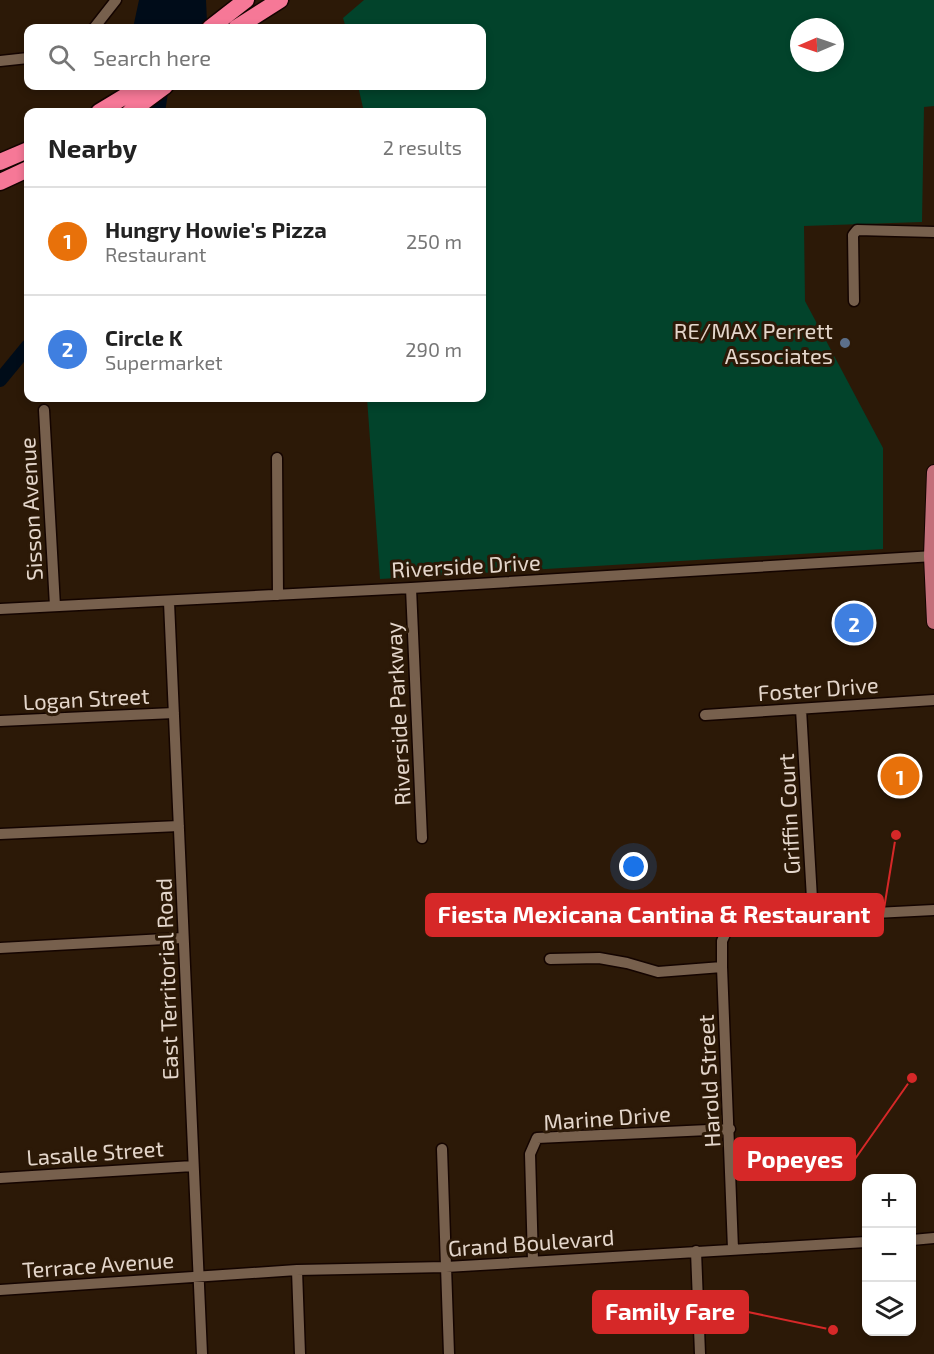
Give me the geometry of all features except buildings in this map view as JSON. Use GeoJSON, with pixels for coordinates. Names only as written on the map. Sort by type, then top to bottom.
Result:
{"type":"FeatureCollection","features":[{"type":"Feature","properties":{"kind":"highway"},"geometry":{"type":"LineString","coordinates":[[216,24],[246,0]]}},
{"type":"Feature","properties":{"kind":"highway"},"geometry":{"type":"LineString","coordinates":[[243,24],[280,0]]}},
{"type":"Feature","properties":{"kind":"highway"},"geometry":{"type":"LineString","coordinates":[[243,24],[293,0]]}},
{"type":"Feature","properties":{"kind":"highway"},"geometry":{"type":"LineString","coordinates":[[106,108],[136,90]]}},
{"type":"Feature","properties":{"kind":"highway"},"geometry":{"type":"LineString","coordinates":[[135,108],[160,90]]}},
{"type":"Feature","properties":{"kind":"highway"},"geometry":{"type":"LineString","coordinates":[[0,162],[24,152]]}},
{"type":"Feature","properties":{"kind":"highway"},"geometry":{"type":"LineString","coordinates":[[0,182],[24,171]]}},
{"type":"Feature","properties":{"kind":"main road"},"geometry":{"type":"LineString","coordinates":[[934,472],[934,622]]}},
{"type":"Feature","properties":{"kind":"street"},"geometry":{"type":"LineString","coordinates":[[97,24],[116,0]]}},
{"type":"Feature","properties":{"kind":"street"},"geometry":{"type":"LineString","coordinates":[[0,61],[24,58]]}},
{"type":"Feature","properties":{"kind":"street"},"geometry":{"type":"LineString","coordinates":[[854,301],[853,235],[857,230],[934,232]]}},
{"type":"Feature","properties":{"kind":"street","name":"Sisson Avenue"},"geometry":{"type":"LineString","coordinates":[[44,410],[55,606]]}},
{"type":"Feature","properties":{"kind":"street"},"geometry":{"type":"LineString","coordinates":[[277,458],[278,595]]}},
{"type":"Feature","properties":{"kind":"street","name":"Riverside Drive"},"geometry":{"type":"LineString","coordinates":[[0,609],[169,602],[933,556]]}},
{"type":"Feature","properties":{"kind":"street","name":"Riverside Parkway"},"geometry":{"type":"LineString","coordinates":[[411,588],[422,838]]}},
{"type":"Feature","properties":{"kind":"street","name":"East Territorial Road"},"geometry":{"type":"LineString","coordinates":[[169,602],[202,1354]]}},
{"type":"Feature","properties":{"kind":"street","name":"Foster Drive"},"geometry":{"type":"LineString","coordinates":[[705,715],[801,709],[813,706],[934,700]]}},
{"type":"Feature","properties":{"kind":"street","name":"Griffin Court"},"geometry":{"type":"LineString","coordinates":[[801,709],[813,916]]}},
{"type":"Feature","properties":{"kind":"street","name":"Logan Street"},"geometry":{"type":"LineString","coordinates":[[0,721],[174,713]]}},
{"type":"Feature","properties":{"kind":"street"},"geometry":{"type":"LineString","coordinates":[[0,834],[179,826]]}},
{"type":"Feature","properties":{"kind":"street"},"geometry":{"type":"LineString","coordinates":[[813,916],[934,910]]}},
{"type":"Feature","properties":{"kind":"street","name":"Harold Street"},"geometry":{"type":"LineString","coordinates":[[733,1249],[723,968],[725,930],[730,922],[738,920],[813,916]]}},
{"type":"Feature","properties":{"kind":"street"},"geometry":{"type":"LineString","coordinates":[[0,948],[183,938]]}},
{"type":"Feature","properties":{"kind":"street"},"geometry":{"type":"LineString","coordinates":[[550,959],[599,958],[658,972],[723,968]]}},
{"type":"Feature","properties":{"kind":"street","name":"Marine Drive"},"geometry":{"type":"LineString","coordinates":[[533,1261],[530,1154],[537,1138],[730,1129]]}},
{"type":"Feature","properties":{"kind":"street"},"geometry":{"type":"LineString","coordinates":[[442,1149],[449,1354]]}},
{"type":"Feature","properties":{"kind":"street","name":"Lasalle Street"},"geometry":{"type":"LineString","coordinates":[[0,1178],[194,1166]]}},
{"type":"Feature","properties":{"kind":"street"},"geometry":{"type":"LineString","coordinates":[[916,1240],[934,1238]]}},
{"type":"Feature","properties":{"kind":"street","name":"Grand Boulevard"},"geometry":{"type":"LineString","coordinates":[[198,1278],[297,1270],[446,1267],[862,1242]]}},
{"type":"Feature","properties":{"kind":"street"},"geometry":{"type":"LineString","coordinates":[[696,1251],[700,1354]]}},
{"type":"Feature","properties":{"kind":"street"},"geometry":{"type":"LineString","coordinates":[[297,1270],[300,1354]]}},
{"type":"Feature","properties":{"kind":"street","name":"Terrace Avenue"},"geometry":{"type":"LineString","coordinates":[[0,1290],[198,1278]]}},
{"type":"Feature","properties":{"kind":"green space"},"geometry":{"type":"Polygon","coordinates":[[[364,0],[934,0],[934,106],[924,107],[922,222],[804,226],[805,301],[883,448],[883,549],[380,579],[367,402],[486,402],[486,108],[363,108],[359,90],[486,90],[486,24],[345,24],[343,18],[364,0]]]}},
{"type":"Feature","properties":{"kind":"water"},"geometry":{"type":"Polygon","coordinates":[[[139,0],[206,0],[207,22],[204,24],[134,24],[139,0]]]}},
{"type":"Feature","properties":{"kind":"waterway"},"geometry":{"type":"LineString","coordinates":[[159,108],[161,90]]}},
{"type":"Feature","properties":{"kind":"waterway"},"geometry":{"type":"LineString","coordinates":[[0,380],[24,351]]}},
{"type":"Feature","properties":{"kind":"place","name":"RE/MAX Perrett Associates"},"geometry":{"type":"Point","coordinates":[845,343]}},
{"type":"Feature","properties":{"kind":"place","name":"Circle K"},"geometry":{"type":"Point","coordinates":[854,623]}},
{"type":"Feature","properties":{"kind":"place","name":"Hungry Howie's Pizza"},"geometry":{"type":"Point","coordinates":[900,776]}},
{"type":"Feature","properties":{"kind":"place","name":"Fiesta Mexicana Cantina & Restaurant"},"geometry":{"type":"Point","coordinates":[896,835]}},
{"type":"Feature","properties":{"kind":"place","name":"Popeyes"},"geometry":{"type":"Point","coordinates":[912,1078]}},
{"type":"Feature","properties":{"kind":"place","name":"Family Fare"},"geometry":{"type":"Point","coordinates":[833,1330]}}]}
